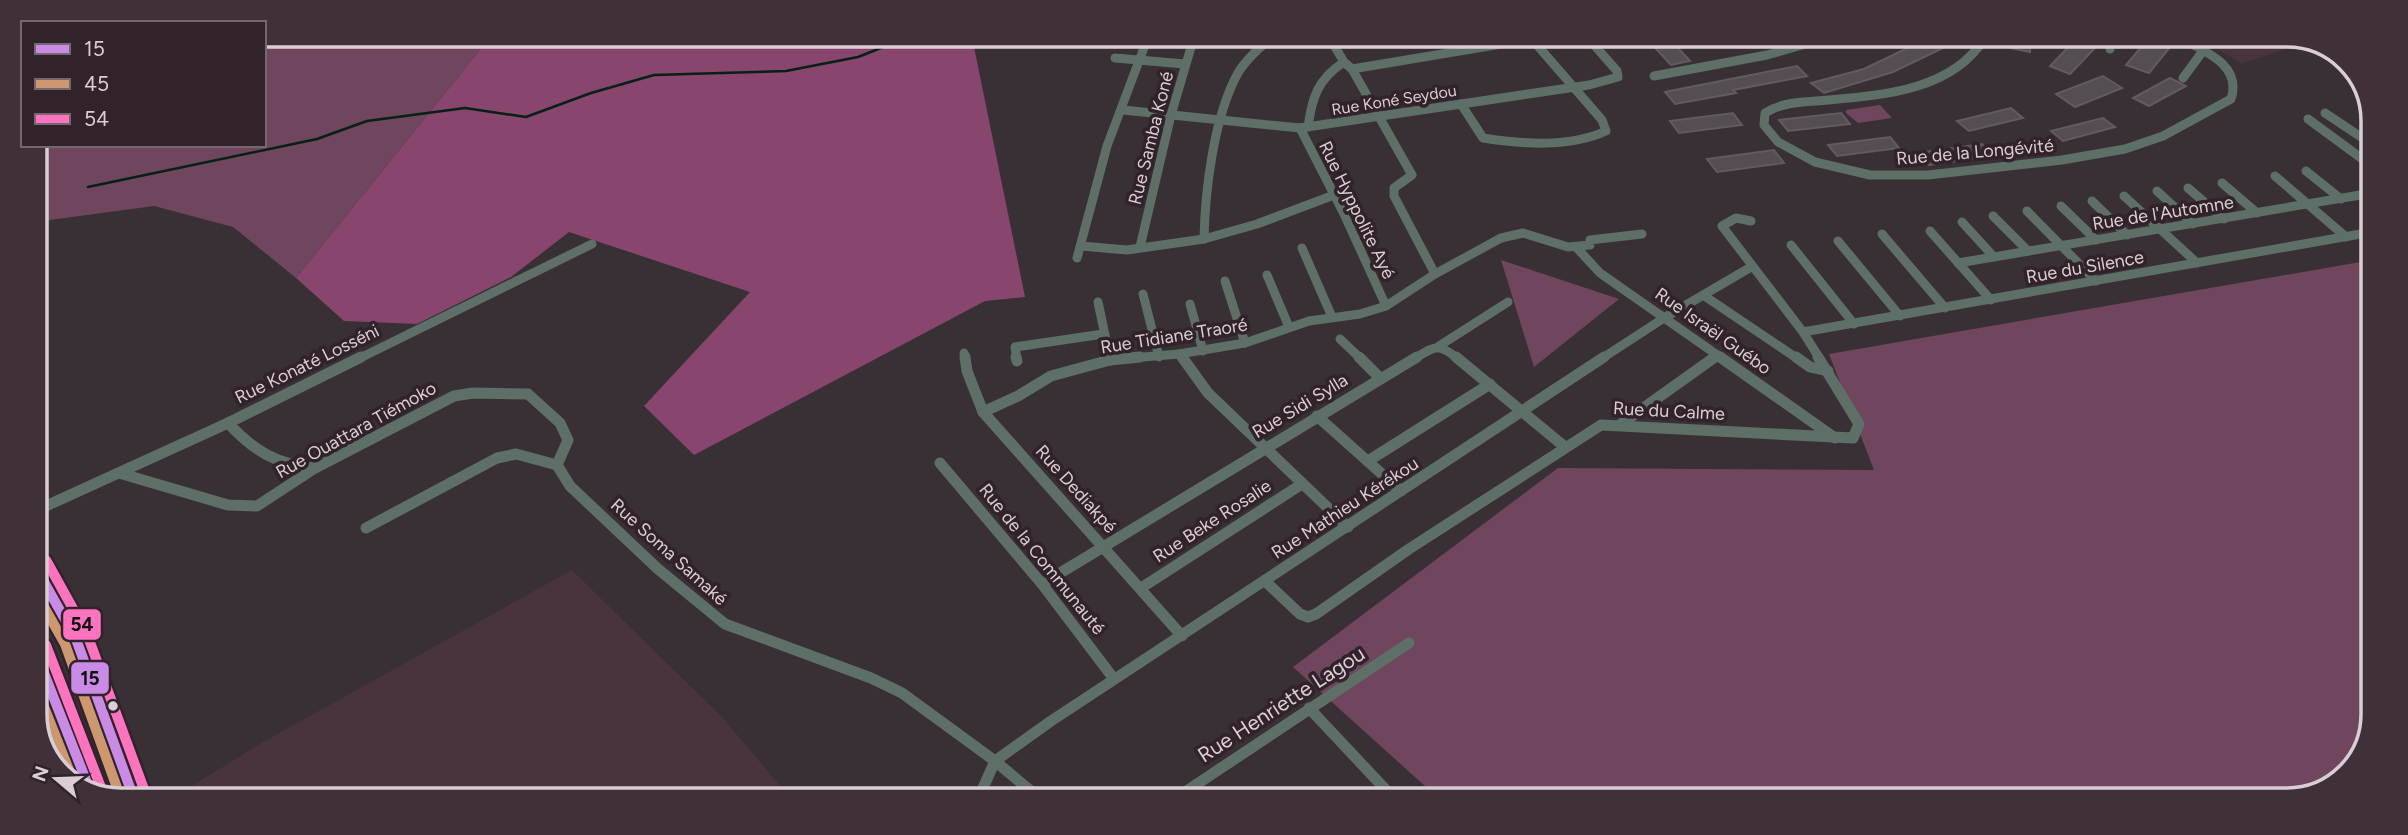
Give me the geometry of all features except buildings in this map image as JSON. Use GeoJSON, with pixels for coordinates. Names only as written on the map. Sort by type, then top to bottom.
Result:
{"type":"FeatureCollection","features":[{"type":"Feature","properties":{"kind":"main road"},"geometry":{"type":"LineString","coordinates":[[47,587],[76,639],[129,788]]}},
{"type":"Feature","properties":{"kind":"main road"},"geometry":{"type":"LineString","coordinates":[[47,680],[86,778]]}},
{"type":"Feature","properties":{"kind":"street"},"geometry":{"type":"LineString","coordinates":[[1077,258],[1107,146],[1145,47]]}},
{"type":"Feature","properties":{"kind":"street","name":"Rue Samba Koné"},"geometry":{"type":"LineString","coordinates":[[1140,247],[1171,115],[1191,47]]}},
{"type":"Feature","properties":{"kind":"street"},"geometry":{"type":"LineString","coordinates":[[1204,239],[1207,195],[1223,120],[1238,72],[1262,47]]}},
{"type":"Feature","properties":{"kind":"street"},"geometry":{"type":"LineString","coordinates":[[1336,47],[1412,175],[1394,188],[1394,196],[1435,274]]}},
{"type":"Feature","properties":{"kind":"street"},"geometry":{"type":"LineString","coordinates":[[1304,127],[1321,79],[1348,65],[1470,47]]}},
{"type":"Feature","properties":{"kind":"street"},"geometry":{"type":"LineString","coordinates":[[1461,104],[1483,138],[1563,141],[1599,136],[1606,131],[1602,120],[1538,47]]}},
{"type":"Feature","properties":{"kind":"street","name":"Rue Koné Seydou"},"geometry":{"type":"LineString","coordinates":[[1123,110],[1304,127],[1379,117],[1609,82],[1618,77],[1617,71],[1595,47]]}},
{"type":"Feature","properties":{"kind":"street"},"geometry":{"type":"LineString","coordinates":[[1654,76],[1796,47]]}},
{"type":"Feature","properties":{"kind":"street","name":"Rue de la Longévité"},"geometry":{"type":"LineString","coordinates":[[1981,47],[1959,68],[1938,79],[1875,95],[1782,104],[1765,113],[1762,121],[1765,128],[1784,146],[1819,163],[1892,176],[1950,174],[2115,151],[2159,137],[2231,99],[2235,90],[2235,77],[2222,63],[2196,47]]}},
{"type":"Feature","properties":{"kind":"street"},"geometry":{"type":"LineString","coordinates":[[2183,78],[2203,51]]}},
{"type":"Feature","properties":{"kind":"street"},"geometry":{"type":"LineString","coordinates":[[1115,58],[1185,64]]}},
{"type":"Feature","properties":{"kind":"street"},"geometry":{"type":"LineString","coordinates":[[2325,113],[2361,137]]}},
{"type":"Feature","properties":{"kind":"street"},"geometry":{"type":"LineString","coordinates":[[2308,119],[2361,157]]}},
{"type":"Feature","properties":{"kind":"street","name":"Rue Hyppolite Ayé"},"geometry":{"type":"LineString","coordinates":[[1304,127],[1386,306]]}},
{"type":"Feature","properties":{"kind":"street"},"geometry":{"type":"LineString","coordinates":[[2351,148],[2361,146]]}},
{"type":"Feature","properties":{"kind":"street"},"geometry":{"type":"LineString","coordinates":[[2306,171],[2341,199]]}},
{"type":"Feature","properties":{"kind":"street"},"geometry":{"type":"LineString","coordinates":[[2274,176],[2346,237]]}},
{"type":"Feature","properties":{"kind":"street"},"geometry":{"type":"LineString","coordinates":[[2222,183],[2258,213]]}},
{"type":"Feature","properties":{"kind":"street"},"geometry":{"type":"LineString","coordinates":[[2188,188],[2224,219]]}},
{"type":"Feature","properties":{"kind":"street"},"geometry":{"type":"LineString","coordinates":[[2157,191],[2193,224]]}},
{"type":"Feature","properties":{"kind":"street"},"geometry":{"type":"LineString","coordinates":[[1081,246],[1128,250],[1204,239],[1257,224],[1334,195]]}},
{"type":"Feature","properties":{"kind":"street","name":"Rue de l'Automne"},"geometry":{"type":"LineString","coordinates":[[1958,263],[2361,195]]}},
{"type":"Feature","properties":{"kind":"street"},"geometry":{"type":"LineString","coordinates":[[2124,196],[2197,263]]}},
{"type":"Feature","properties":{"kind":"street"},"geometry":{"type":"LineString","coordinates":[[2092,201],[2127,235]]}},
{"type":"Feature","properties":{"kind":"street"},"geometry":{"type":"LineString","coordinates":[[2061,206],[2096,240]]}},
{"type":"Feature","properties":{"kind":"street"},"geometry":{"type":"LineString","coordinates":[[2027,211],[2096,281]]}},
{"type":"Feature","properties":{"kind":"street"},"geometry":{"type":"LineString","coordinates":[[1993,216],[2028,251]]}},
{"type":"Feature","properties":{"kind":"street"},"geometry":{"type":"LineString","coordinates":[[1751,221],[1736,218],[1722,226],[1751,267],[1804,332],[1858,424],[1858,431],[1853,438],[1835,438]]}},
{"type":"Feature","properties":{"kind":"street"},"geometry":{"type":"LineString","coordinates":[[1962,222],[1994,257]]}},
{"type":"Feature","properties":{"kind":"street"},"geometry":{"type":"LineString","coordinates":[[1930,231],[1991,299]]}},
{"type":"Feature","properties":{"kind":"street","name":"Rue Tidiane Traoré"},"geometry":{"type":"LineString","coordinates":[[984,412],[1051,376],[1110,360],[1158,357],[1245,343],[1289,327],[1360,314],[1386,306],[1435,274],[1500,239],[1523,233],[1576,247],[1590,245],[1590,240],[1642,234]]}},
{"type":"Feature","properties":{"kind":"street"},"geometry":{"type":"LineString","coordinates":[[1882,234],[1945,308]]}},
{"type":"Feature","properties":{"kind":"street","name":"Rue du Silence"},"geometry":{"type":"LineString","coordinates":[[1804,332],[2361,235]]}},
{"type":"Feature","properties":{"kind":"street"},"geometry":{"type":"LineString","coordinates":[[1838,241],[1900,316]]}},
{"type":"Feature","properties":{"kind":"street","name":"Rue Konaté Losséni"},"geometry":{"type":"LineString","coordinates":[[47,506],[228,423],[593,243]]}},
{"type":"Feature","properties":{"kind":"street"},"geometry":{"type":"LineString","coordinates":[[1791,245],[1854,324]]}},
{"type":"Feature","properties":{"kind":"street","name":"Rue Israël Guébo"},"geometry":{"type":"LineString","coordinates":[[1576,247],[1600,273],[1835,438]]}},
{"type":"Feature","properties":{"kind":"street"},"geometry":{"type":"LineString","coordinates":[[1302,248],[1332,317]]}},
{"type":"Feature","properties":{"kind":"street","name":"Rue Mathieu Kérékou"},"geometry":{"type":"LineString","coordinates":[[995,761],[1114,679],[1664,318],[1751,267]]}},
{"type":"Feature","properties":{"kind":"street"},"geometry":{"type":"LineString","coordinates":[[1268,275],[1289,327]]}},
{"type":"Feature","properties":{"kind":"street"},"geometry":{"type":"LineString","coordinates":[[1225,281],[1245,343]]}},
{"type":"Feature","properties":{"kind":"street"},"geometry":{"type":"LineString","coordinates":[[1143,294],[1158,357]]}},
{"type":"Feature","properties":{"kind":"street"},"geometry":{"type":"LineString","coordinates":[[1703,295],[1810,367],[1828,371]]}},
{"type":"Feature","properties":{"kind":"street"},"geometry":{"type":"LineString","coordinates":[[1098,302],[1110,360]]}},
{"type":"Feature","properties":{"kind":"street","name":"Rue Sidi Sylla"},"geometry":{"type":"LineString","coordinates":[[1042,584],[1102,545],[1508,302]]}},
{"type":"Feature","properties":{"kind":"street"},"geometry":{"type":"LineString","coordinates":[[1190,304],[1203,351]]}},
{"type":"Feature","properties":{"kind":"street"},"geometry":{"type":"LineString","coordinates":[[1017,361],[1015,347],[1103,334]]}},
{"type":"Feature","properties":{"kind":"street"},"geometry":{"type":"LineString","coordinates":[[1340,339],[1380,378]]}},
{"type":"Feature","properties":{"kind":"street"},"geometry":{"type":"LineString","coordinates":[[1438,345],[1525,410],[1565,447]]}},
{"type":"Feature","properties":{"kind":"street","name":"Rue Dediakpé"},"geometry":{"type":"LineString","coordinates":[[964,354],[967,371],[984,412],[1182,636]]}},
{"type":"Feature","properties":{"kind":"street"},"geometry":{"type":"LineString","coordinates":[[1179,354],[1208,393],[1348,527]]}},
{"type":"Feature","properties":{"kind":"street"},"geometry":{"type":"LineString","coordinates":[[1621,424],[1717,355]]}},
{"type":"Feature","properties":{"kind":"street"},"geometry":{"type":"LineString","coordinates":[[1368,461],[1490,384]]}},
{"type":"Feature","properties":{"kind":"street","name":"Rue Ouattara Tiémoko"},"geometry":{"type":"LineString","coordinates":[[119,473],[228,505],[257,506],[315,468],[454,396],[473,393],[528,394],[560,423],[568,440],[557,465]]}},
{"type":"Feature","properties":{"kind":"street"},"geometry":{"type":"LineString","coordinates":[[1317,416],[1401,492]]}},
{"type":"Feature","properties":{"kind":"street"},"geometry":{"type":"LineString","coordinates":[[228,423],[252,450],[293,467],[315,468]]}},
{"type":"Feature","properties":{"kind":"street","name":"Rue du Calme"},"geometry":{"type":"LineString","coordinates":[[1265,581],[1300,614],[1308,617],[1316,614],[1601,425],[1621,424],[1835,438]]}},
{"type":"Feature","properties":{"kind":"street"},"geometry":{"type":"LineString","coordinates":[[366,528],[498,458],[516,454],[557,465]]}},
{"type":"Feature","properties":{"kind":"street","name":"Rue de la Communauté"},"geometry":{"type":"LineString","coordinates":[[940,463],[1042,584],[1114,679]]}},
{"type":"Feature","properties":{"kind":"street","name":"Rue Soma Samaké"},"geometry":{"type":"LineString","coordinates":[[557,465],[570,486],[658,569],[725,624],[871,678],[891,688],[995,761],[1027,788]]}},
{"type":"Feature","properties":{"kind":"street","name":"Rue Beke Rosalie"},"geometry":{"type":"LineString","coordinates":[[1141,588],[1303,484]]}},
{"type":"Feature","properties":{"kind":"street","name":"Rue Henriette Lagou"},"geometry":{"type":"LineString","coordinates":[[1191,788],[1409,643]]}},
{"type":"Feature","properties":{"kind":"street"},"geometry":{"type":"LineString","coordinates":[[1309,708],[1384,788]]}},
{"type":"Feature","properties":{"kind":"street"},"geometry":{"type":"LineString","coordinates":[[983,788],[995,761]]}},
{"type":"Feature","properties":{"kind":"shaded area"},"geometry":{"type":"Polygon","coordinates":[[[266,47],[482,47],[296,278],[233,227],[154,206],[47,220],[47,147],[266,147],[266,47]]]}},
{"type":"Feature","properties":{"kind":"shaded area"},"geometry":{"type":"Polygon","coordinates":[[[482,47],[974,47],[1025,297],[985,301],[694,455],[644,406],[750,292],[569,232],[511,277],[417,324],[344,321],[296,278],[482,47]]]}},
{"type":"Feature","properties":{"kind":"shaded area"},"geometry":{"type":"Polygon","coordinates":[[[2214,47],[2290,47],[2242,64],[2214,47]]]}},
{"type":"Feature","properties":{"kind":"shaded area"},"geometry":{"type":"Polygon","coordinates":[[[1880,105],[1892,118],[1858,123],[1846,113],[1846,110],[1880,105]]]}},
{"type":"Feature","properties":{"kind":"shaded area"},"geometry":{"type":"Polygon","coordinates":[[[1501,260],[1619,299],[1534,367],[1501,260]]]}},
{"type":"Feature","properties":{"kind":"shaded area"},"geometry":{"type":"Polygon","coordinates":[[[2361,262],[2361,714],[2357,738],[2345,759],[2332,772],[2311,784],[2287,788],[1427,788],[1293,667],[1558,468],[1874,470],[1829,354],[2361,262]]]}},
{"type":"Feature","properties":{"kind":"shaded area"},"geometry":{"type":"Polygon","coordinates":[[[572,570],[723,718],[782,788],[188,788],[263,742],[572,570]]]}},
{"type":"Feature","properties":{"kind":"waterway"},"geometry":{"type":"LineString","coordinates":[[88,187],[317,139],[367,121],[465,108],[526,117],[591,93],[654,75],[786,71],[858,57],[884,47]]}},
{"type":"Feature","properties":{"kind":"transit line","name":"54"},"geometry":{"type":"LineString","coordinates":[[47,562],[87,634],[144,788]]}},
{"type":"Feature","properties":{"kind":"transit line","name":"15"},"geometry":{"type":"LineString","coordinates":[[47,587],[76,639],[130,788]]}},
{"type":"Feature","properties":{"kind":"transit line","name":"45"},"geometry":{"type":"LineString","coordinates":[[47,612],[65,644],[117,788]]}},
{"type":"Feature","properties":{"kind":"transit line","name":"54"},"geometry":{"type":"LineString","coordinates":[[47,648],[100,785]]}},
{"type":"Feature","properties":{"kind":"transit line","name":"15"},"geometry":{"type":"LineString","coordinates":[[47,681],[72,744]]}},
{"type":"Feature","properties":{"kind":"transit line","name":"45"},"geometry":{"type":"LineString","coordinates":[[47,714],[59,744]]}}]}
